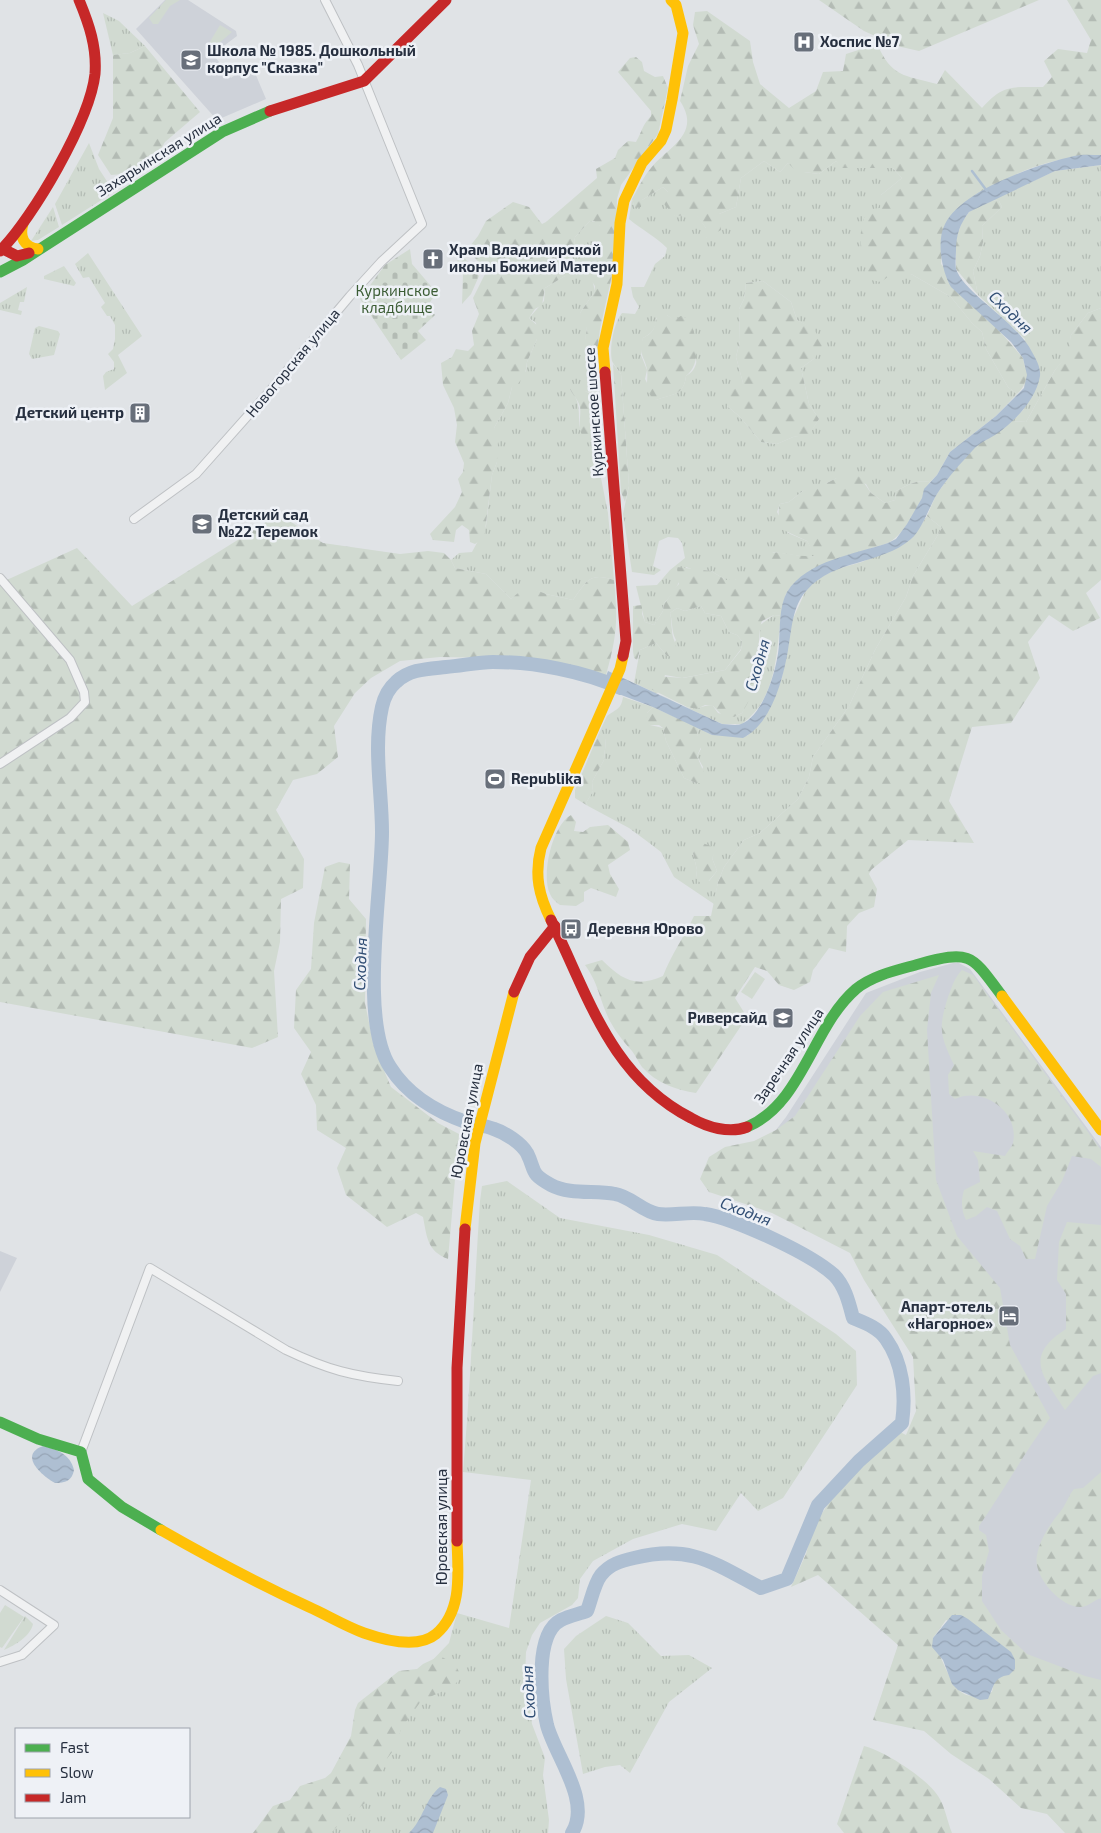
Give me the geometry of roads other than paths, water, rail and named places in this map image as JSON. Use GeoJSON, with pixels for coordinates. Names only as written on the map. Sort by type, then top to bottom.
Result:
{"type":"FeatureCollection","features":[{"type":"Feature","properties":{"kind":"street","name":"Новогорская улица"},"geometry":{"type":"LineString","coordinates":[[134,519],[196,474],[269,392],[350,296],[381,262],[422,224],[346,37],[325,0]]}},
{"type":"Feature","properties":{"kind":"street","name":"Захарьинская улица"},"geometry":{"type":"LineString","coordinates":[[0,272],[222,132],[278,108],[364,81],[446,0]]}},
{"type":"Feature","properties":{"kind":"street","name":"Куркинское шоссе"},"geometry":{"type":"LineString","coordinates":[[611,688],[620,669],[626,642],[626,623],[603,348],[617,284],[620,223],[624,202],[631,183],[642,163],[661,141],[666,130],[672,100],[683,33],[676,5],[671,0]]}},
{"type":"Feature","properties":{"kind":"street"},"geometry":{"type":"LineString","coordinates":[[1,250],[24,220],[61,160],[91,100],[96,63],[94,43],[82,4]]}},
{"type":"Feature","properties":{"kind":"street"},"geometry":{"type":"LineString","coordinates":[[24,220],[21,229],[22,240],[27,246],[38,249]]}},
{"type":"Feature","properties":{"kind":"street","name":"Захарьинская улица"},"geometry":{"type":"LineString","coordinates":[[1,250],[17,256],[38,249]]}},
{"type":"Feature","properties":{"kind":"street"},"geometry":{"type":"LineString","coordinates":[[0,578],[70,660],[84,692],[85,702],[70,718],[0,764]]}},
{"type":"Feature","properties":{"kind":"street","name":"Заречная улица"},"geometry":{"type":"LineString","coordinates":[[611,688],[538,861],[540,890],[589,1000],[625,1064],[643,1084],[668,1104],[712,1127],[727,1130],[752,1126],[771,1112],[837,1011],[856,989],[873,980],[899,971],[944,956],[961,954],[968,956],[979,964],[1101,1130]]}},
{"type":"Feature","properties":{"kind":"street","name":"Юровская улица"},"geometry":{"type":"LineString","coordinates":[[81,1452],[88,1479],[122,1507],[232,1571],[364,1633],[398,1641],[418,1642],[436,1634],[448,1620],[456,1599],[458,1582],[458,1413],[461,1288],[476,1141],[514,986],[528,959],[541,940],[555,926]]}},
{"type":"Feature","properties":{"kind":"street"},"geometry":{"type":"LineString","coordinates":[[0,1422],[38,1439],[81,1452],[150,1268],[303,1358],[332,1370],[349,1374],[398,1380]]}},
{"type":"Feature","properties":{"kind":"street"},"geometry":{"type":"LineString","coordinates":[[0,1590],[54,1625],[22,1655],[0,1662]]}},
{"type":"Feature","properties":{"kind":"water"},"geometry":{"type":"Polygon","coordinates":[[[1077,155],[1101,155],[1101,165],[1055,171],[969,212],[963,221],[957,239],[956,269],[969,288],[1025,341],[1039,367],[1038,385],[1029,402],[1017,417],[995,435],[980,443],[954,471],[937,494],[922,524],[911,539],[886,554],[830,573],[818,580],[802,596],[795,610],[786,661],[779,687],[762,722],[743,738],[712,735],[653,707],[608,690],[603,684],[608,671],[722,724],[739,725],[749,719],[763,701],[773,677],[778,653],[780,618],[784,598],[796,581],[819,565],[896,539],[922,498],[924,489],[937,475],[950,452],[996,416],[1024,388],[1027,375],[1023,358],[1011,342],[951,287],[948,281],[941,256],[942,231],[945,224],[967,200],[1002,180],[1041,165],[1077,155]]]}},
{"type":"Feature","properties":{"kind":"water"},"geometry":{"type":"Polygon","coordinates":[[[43,1446],[58,1451],[70,1460],[74,1470],[70,1479],[65,1482],[55,1483],[39,1471],[32,1460],[32,1455],[43,1446]]]}},
{"type":"Feature","properties":{"kind":"water"},"geometry":{"type":"Polygon","coordinates":[[[952,1615],[961,1615],[968,1619],[1011,1652],[1015,1660],[1015,1669],[1009,1675],[997,1680],[988,1699],[980,1700],[958,1690],[952,1684],[943,1660],[932,1647],[933,1638],[952,1615]]]}},
{"type":"Feature","properties":{"kind":"water"},"geometry":{"type":"Polygon","coordinates":[[[440,1787],[446,1789],[448,1795],[433,1833],[409,1833],[418,1822],[431,1797],[440,1787]]]}},
{"type":"Feature","properties":{"kind":"waterway"},"geometry":{"type":"LineString","coordinates":[[972,171],[987,191]]}},
{"type":"Feature","properties":{"kind":"waterway","name":"Сходня"},"geometry":{"type":"LineString","coordinates":[[572,1833],[577,1820],[578,1807],[575,1793],[551,1737],[543,1700],[543,1653],[552,1627],[567,1617],[587,1611],[601,1575],[608,1568],[634,1558],[671,1553],[701,1558],[761,1588],[787,1579],[818,1505],[859,1461],[902,1423],[904,1401],[900,1369],[892,1348],[880,1332],[853,1318],[841,1284],[834,1275],[823,1267],[772,1238],[718,1217],[699,1213],[652,1213],[621,1195],[566,1190],[551,1185],[536,1174],[527,1153],[513,1139],[491,1128],[455,1118],[433,1107],[414,1094],[390,1067],[381,1046],[376,1019],[374,987],[374,954],[382,832],[378,738],[382,707],[385,697],[393,684],[407,674],[419,670],[509,662],[574,672],[621,688]]}},
{"type":"Feature","properties":{"kind":"place","name":"Хоспис №7"},"geometry":{"type":"Point","coordinates":[804,42]}},
{"type":"Feature","properties":{"kind":"place","name":"Школа № 1985. Дошкольный корпус \"Сказка\""},"geometry":{"type":"Point","coordinates":[191,60]}},
{"type":"Feature","properties":{"kind":"place","name":"Храм Владимирской иконы Божией Матери"},"geometry":{"type":"Point","coordinates":[433,259]}},
{"type":"Feature","properties":{"kind":"place","name":"Детский центр"},"geometry":{"type":"Point","coordinates":[140,413]}},
{"type":"Feature","properties":{"kind":"place","name":"Детский сад №22 Теремок"},"geometry":{"type":"Point","coordinates":[202,524]}},
{"type":"Feature","properties":{"kind":"place","name":"Republika"},"geometry":{"type":"Point","coordinates":[495,779]}},
{"type":"Feature","properties":{"kind":"place","name":"Деревня Юрово"},"geometry":{"type":"Point","coordinates":[571,929]}},
{"type":"Feature","properties":{"kind":"place","name":"Риверсайд"},"geometry":{"type":"Point","coordinates":[783,1018]}},
{"type":"Feature","properties":{"kind":"place","name":"Апарт-отель «Нагорное»"},"geometry":{"type":"Point","coordinates":[1009,1316]}},
{"type":"Feature","properties":{"kind":"park label","name":"Куркинское кладбище"},"geometry":{"type":"Point","coordinates":[397,300]}}]}
